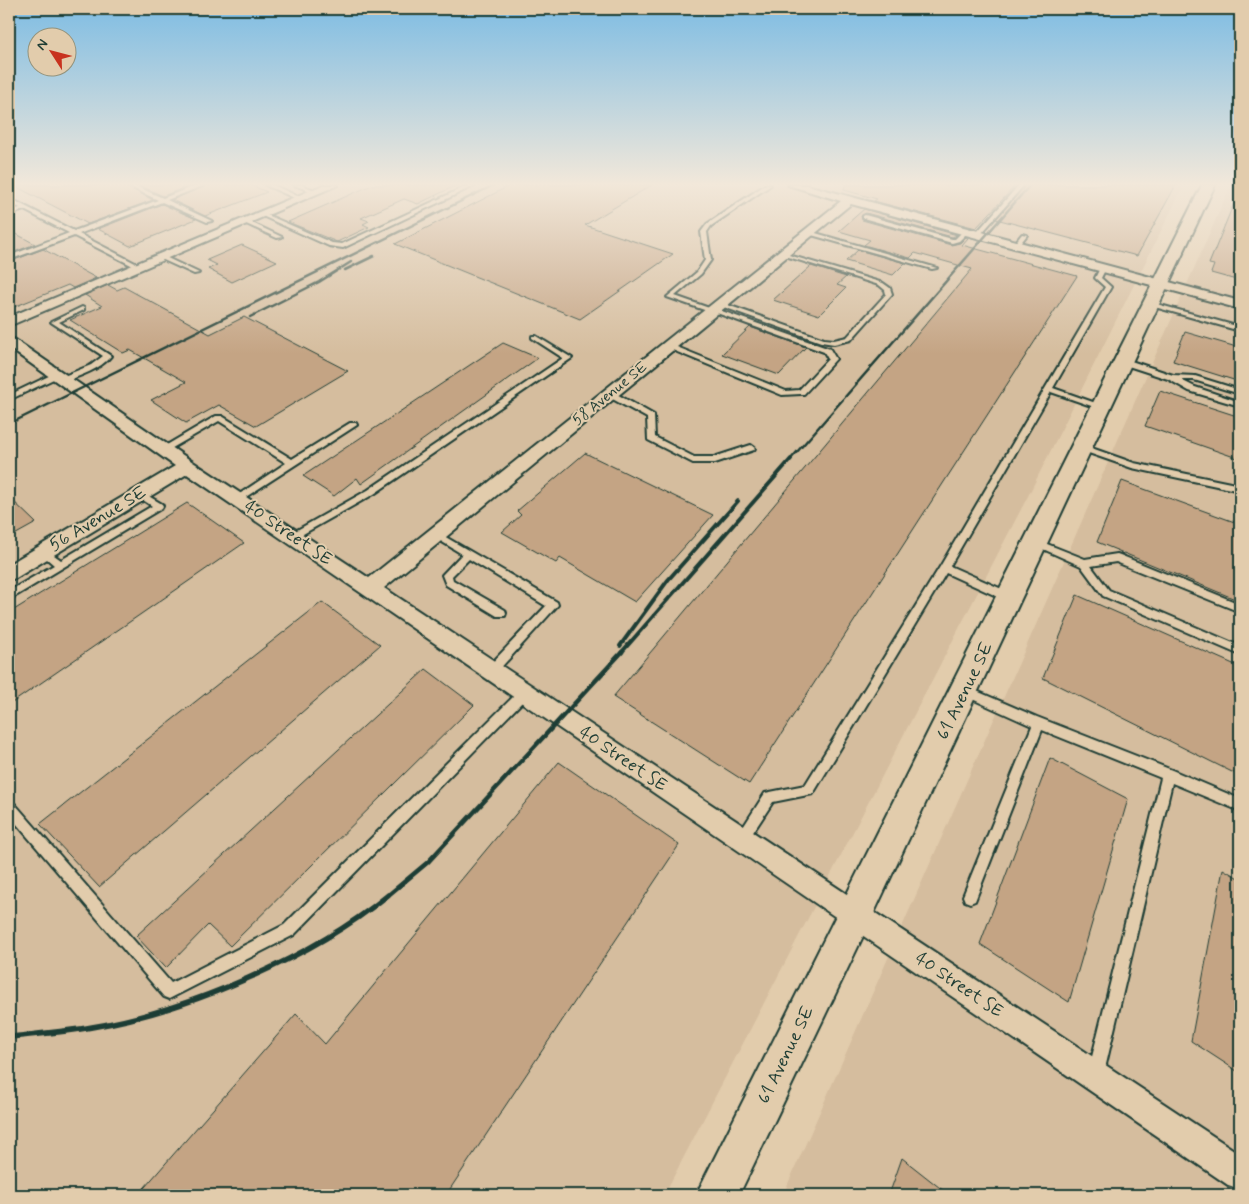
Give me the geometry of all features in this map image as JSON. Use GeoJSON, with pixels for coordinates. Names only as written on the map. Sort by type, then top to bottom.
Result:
{"type":"FeatureCollection","features":[{"type":"Feature","properties":{"kind":"street"},"geometry":{"type":"LineString","coordinates":[[9,326],[199,241]]}},
{"type":"Feature","properties":{"kind":"street","name":"58 Avenue SE"},"geometry":{"type":"LineString","coordinates":[[371,588],[799,241]]}},
{"type":"Feature","properties":{"kind":"street"},"geometry":{"type":"LineString","coordinates":[[1024,241],[1103,268],[1158,294],[1240,305]]}},
{"type":"Feature","properties":{"kind":"street","name":"61 Avenue SE"},"geometry":{"type":"LineString","coordinates":[[717,1195],[965,691],[1183,241]]}},
{"type":"Feature","properties":{"kind":"street","name":"40 Street SE"},"geometry":{"type":"LineString","coordinates":[[9,326],[59,378],[855,916],[1240,1173]]}},
{"type":"Feature","properties":{"kind":"street","name":"56 Avenue SE"},"geometry":{"type":"LineString","coordinates":[[9,573],[187,466]]}},
{"type":"Feature","properties":{"kind":"lane"},"geometry":{"type":"LineString","coordinates":[[9,258],[55,241]]}},
{"type":"Feature","properties":{"kind":"lane"},"geometry":{"type":"LineString","coordinates":[[89,241],[139,267]]}},
{"type":"Feature","properties":{"kind":"lane"},"geometry":{"type":"LineString","coordinates":[[322,241],[331,245],[343,246],[353,241]]}},
{"type":"Feature","properties":{"kind":"lane"},"geometry":{"type":"LineString","coordinates":[[705,241],[708,260],[699,273],[670,296],[823,341],[834,342],[849,339],[889,294],[888,289],[881,284],[784,254]]}},
{"type":"Feature","properties":{"kind":"lane"},"geometry":{"type":"LineString","coordinates":[[842,241],[934,268]]}},
{"type":"Feature","properties":{"kind":"lane"},"geometry":{"type":"LineString","coordinates":[[161,257],[196,273]]}},
{"type":"Feature","properties":{"kind":"lane"},"geometry":{"type":"LineString","coordinates":[[742,839],[769,797],[809,790],[944,568],[1108,287],[1098,278],[1103,268]]}},
{"type":"Feature","properties":{"kind":"lane"},"geometry":{"type":"LineString","coordinates":[[1158,294],[1240,329]]}},
{"type":"Feature","properties":{"kind":"lane"},"geometry":{"type":"LineString","coordinates":[[669,347],[785,393],[792,394],[802,392],[832,359],[827,351],[715,308]]}},
{"type":"Feature","properties":{"kind":"lane"},"geometry":{"type":"LineString","coordinates":[[9,398],[98,364],[107,356],[54,322],[82,309]]}},
{"type":"Feature","properties":{"kind":"lane"},"geometry":{"type":"LineString","coordinates":[[293,536],[371,492],[568,358],[534,338]]}},
{"type":"Feature","properties":{"kind":"lane"},"geometry":{"type":"LineString","coordinates":[[1125,362],[1171,377],[1192,389],[1240,404]]}},
{"type":"Feature","properties":{"kind":"lane"},"geometry":{"type":"LineString","coordinates":[[1171,377],[1195,378],[1240,392]]}},
{"type":"Feature","properties":{"kind":"lane"},"geometry":{"type":"LineString","coordinates":[[1050,389],[1103,407]]}},
{"type":"Feature","properties":{"kind":"lane"},"geometry":{"type":"LineString","coordinates":[[610,394],[651,416],[651,438],[693,460],[714,460],[751,448]]}},
{"type":"Feature","properties":{"kind":"lane"},"geometry":{"type":"LineString","coordinates":[[164,449],[219,418],[292,463]]}},
{"type":"Feature","properties":{"kind":"lane"},"geometry":{"type":"LineString","coordinates":[[238,499],[353,425]]}},
{"type":"Feature","properties":{"kind":"lane"},"geometry":{"type":"LineString","coordinates":[[1083,448],[1132,465],[1240,488]]}},
{"type":"Feature","properties":{"kind":"lane"},"geometry":{"type":"LineString","coordinates":[[9,596],[159,506],[140,494]]}},
{"type":"Feature","properties":{"kind":"lane"},"geometry":{"type":"LineString","coordinates":[[438,535],[554,605],[492,670]]}},
{"type":"Feature","properties":{"kind":"lane"},"geometry":{"type":"LineString","coordinates":[[1037,543],[1084,563],[1106,593],[1240,651]]}},
{"type":"Feature","properties":{"kind":"lane"},"geometry":{"type":"LineString","coordinates":[[44,552],[61,565]]}},
{"type":"Feature","properties":{"kind":"lane"},"geometry":{"type":"LineString","coordinates":[[468,554],[447,575],[449,582],[501,613]]}},
{"type":"Feature","properties":{"kind":"lane"},"geometry":{"type":"LineString","coordinates":[[1084,563],[1117,558],[1240,608]]}},
{"type":"Feature","properties":{"kind":"lane"},"geometry":{"type":"LineString","coordinates":[[944,568],[1010,598]]}},
{"type":"Feature","properties":{"kind":"lane"},"geometry":{"type":"LineString","coordinates":[[965,691],[1038,725],[1168,774],[1240,805]]}},
{"type":"Feature","properties":{"kind":"lane"},"geometry":{"type":"LineString","coordinates":[[11,808],[169,992],[289,930],[524,693]]}},
{"type":"Feature","properties":{"kind":"lane"},"geometry":{"type":"LineString","coordinates":[[970,896],[1038,725]]}},
{"type":"Feature","properties":{"kind":"lane"},"geometry":{"type":"LineString","coordinates":[[1095,1076],[1168,774]]}},
{"type":"Feature","properties":{"kind":"shaded area"},"geometry":{"type":"Polygon","coordinates":[[[9,241],[1156,241],[1029,494],[664,1195],[9,1195],[9,241]]]}},
{"type":"Feature","properties":{"kind":"shaded area"},"geometry":{"type":"Polygon","coordinates":[[[1206,241],[1240,241],[1240,1195],[783,1195],[1206,241]]]}},
{"type":"Feature","properties":{"kind":"building"},"geometry":{"type":"Polygon","coordinates":[[[9,241],[30,241],[35,244],[9,254],[9,241]]]}},
{"type":"Feature","properties":{"kind":"building"},"geometry":{"type":"Polygon","coordinates":[[[121,241],[142,241],[130,246],[121,241]]]}},
{"type":"Feature","properties":{"kind":"building"},"geometry":{"type":"Polygon","coordinates":[[[401,241],[634,241],[673,254],[580,319],[395,244],[401,241]]]}},
{"type":"Feature","properties":{"kind":"building"},"geometry":{"type":"Polygon","coordinates":[[[869,241],[937,241],[951,245],[965,241],[962,245],[1077,276],[749,784],[613,697],[972,269],[915,253],[910,258],[864,245],[869,241]]]}},
{"type":"Feature","properties":{"kind":"building"},"geometry":{"type":"Polygon","coordinates":[[[1081,241],[1145,241],[1137,256],[1081,241]]]}},
{"type":"Feature","properties":{"kind":"building"},"geometry":{"type":"Polygon","coordinates":[[[1218,241],[1240,241],[1240,281],[1211,273],[1214,265],[1209,264],[1218,241]]]}},
{"type":"Feature","properties":{"kind":"building"},"geometry":{"type":"Polygon","coordinates":[[[242,245],[277,261],[232,282],[208,269],[217,265],[207,260],[242,245]]]}},
{"type":"Feature","properties":{"kind":"building"},"geometry":{"type":"Polygon","coordinates":[[[43,249],[96,278],[73,288],[68,285],[9,309],[9,262],[43,249]]]}},
{"type":"Feature","properties":{"kind":"building"},"geometry":{"type":"Polygon","coordinates":[[[858,250],[905,263],[893,275],[846,261],[858,250]]]}},
{"type":"Feature","properties":{"kind":"building"},"geometry":{"type":"Polygon","coordinates":[[[811,266],[846,277],[837,285],[846,288],[819,315],[773,300],[811,266]]]}},
{"type":"Feature","properties":{"kind":"building"},"geometry":{"type":"Polygon","coordinates":[[[108,285],[117,290],[124,287],[210,334],[244,317],[348,371],[256,426],[219,405],[186,423],[151,400],[186,382],[130,350],[123,353],[70,320],[102,306],[85,295],[108,285]]]}},
{"type":"Feature","properties":{"kind":"building"},"geometry":{"type":"Polygon","coordinates":[[[750,327],[806,347],[779,375],[722,354],[750,327]]]}},
{"type":"Feature","properties":{"kind":"building"},"geometry":{"type":"Polygon","coordinates":[[[1185,332],[1240,348],[1240,382],[1173,361],[1185,332]]]}},
{"type":"Feature","properties":{"kind":"building"},"geometry":{"type":"Polygon","coordinates":[[[503,343],[538,358],[361,484],[357,478],[334,496],[303,476],[503,343]]]}},
{"type":"Feature","properties":{"kind":"building"},"geometry":{"type":"Polygon","coordinates":[[[1160,391],[1240,417],[1240,459],[1145,426],[1160,391]]]}},
{"type":"Feature","properties":{"kind":"building"},"geometry":{"type":"Polygon","coordinates":[[[585,453],[713,515],[635,602],[560,558],[556,563],[502,532],[521,515],[517,511],[585,453]]]}},
{"type":"Feature","properties":{"kind":"building"},"geometry":{"type":"Polygon","coordinates":[[[1122,481],[1240,524],[1240,601],[1097,542],[1122,481]]]}},
{"type":"Feature","properties":{"kind":"building"},"geometry":{"type":"Polygon","coordinates":[[[9,497],[36,523],[9,538],[9,497]]]}},
{"type":"Feature","properties":{"kind":"building"},"geometry":{"type":"Polygon","coordinates":[[[187,503],[244,543],[9,705],[9,613],[187,503]]]}},
{"type":"Feature","properties":{"kind":"building"},"geometry":{"type":"Polygon","coordinates":[[[1077,595],[1240,667],[1240,776],[1043,678],[1077,595]]]}},
{"type":"Feature","properties":{"kind":"building"},"geometry":{"type":"Polygon","coordinates":[[[322,602],[380,645],[99,887],[40,824],[322,602]]]}},
{"type":"Feature","properties":{"kind":"building"},"geometry":{"type":"Polygon","coordinates":[[[426,669],[474,705],[230,946],[208,925],[166,968],[136,936],[426,669]]]}},
{"type":"Feature","properties":{"kind":"building"},"geometry":{"type":"Polygon","coordinates":[[[1050,758],[1128,799],[1069,1002],[980,944],[1050,758]]]}},
{"type":"Feature","properties":{"kind":"building"},"geometry":{"type":"Polygon","coordinates":[[[559,762],[679,845],[446,1195],[138,1195],[296,1014],[325,1044],[559,762]]]}},
{"type":"Feature","properties":{"kind":"building"},"geometry":{"type":"Polygon","coordinates":[[[1223,869],[1240,879],[1240,1073],[1191,1041],[1223,869]]]}},
{"type":"Feature","properties":{"kind":"building"},"geometry":{"type":"Polygon","coordinates":[[[902,1158],[949,1195],[889,1195],[902,1158]]]}},
{"type":"Feature","properties":{"kind":"railway"},"geometry":{"type":"LineString","coordinates":[[9,424],[380,241]]}},
{"type":"Feature","properties":{"kind":"railway"},"geometry":{"type":"LineString","coordinates":[[790,460],[981,241]]}},
{"type":"Feature","properties":{"kind":"railway"},"geometry":{"type":"LineString","coordinates":[[345,270],[374,256]]}},
{"type":"Feature","properties":{"kind":"railway"},"geometry":{"type":"LineString","coordinates":[[250,317],[319,282],[351,262]]}},
{"type":"Feature","properties":{"kind":"railway"},"geometry":{"type":"LineString","coordinates":[[621,653],[791,459]]}},
{"type":"Feature","properties":{"kind":"railway"},"geometry":{"type":"LineString","coordinates":[[620,646],[668,580],[738,501]]}},
{"type":"Feature","properties":{"kind":"railway"},"geometry":{"type":"LineString","coordinates":[[386,897],[428,862],[622,652]]}},
{"type":"Feature","properties":{"kind":"railway"},"geometry":{"type":"LineString","coordinates":[[9,1037],[82,1029],[129,1019],[208,995],[287,960],[324,940],[358,918],[388,895]]}}]}
